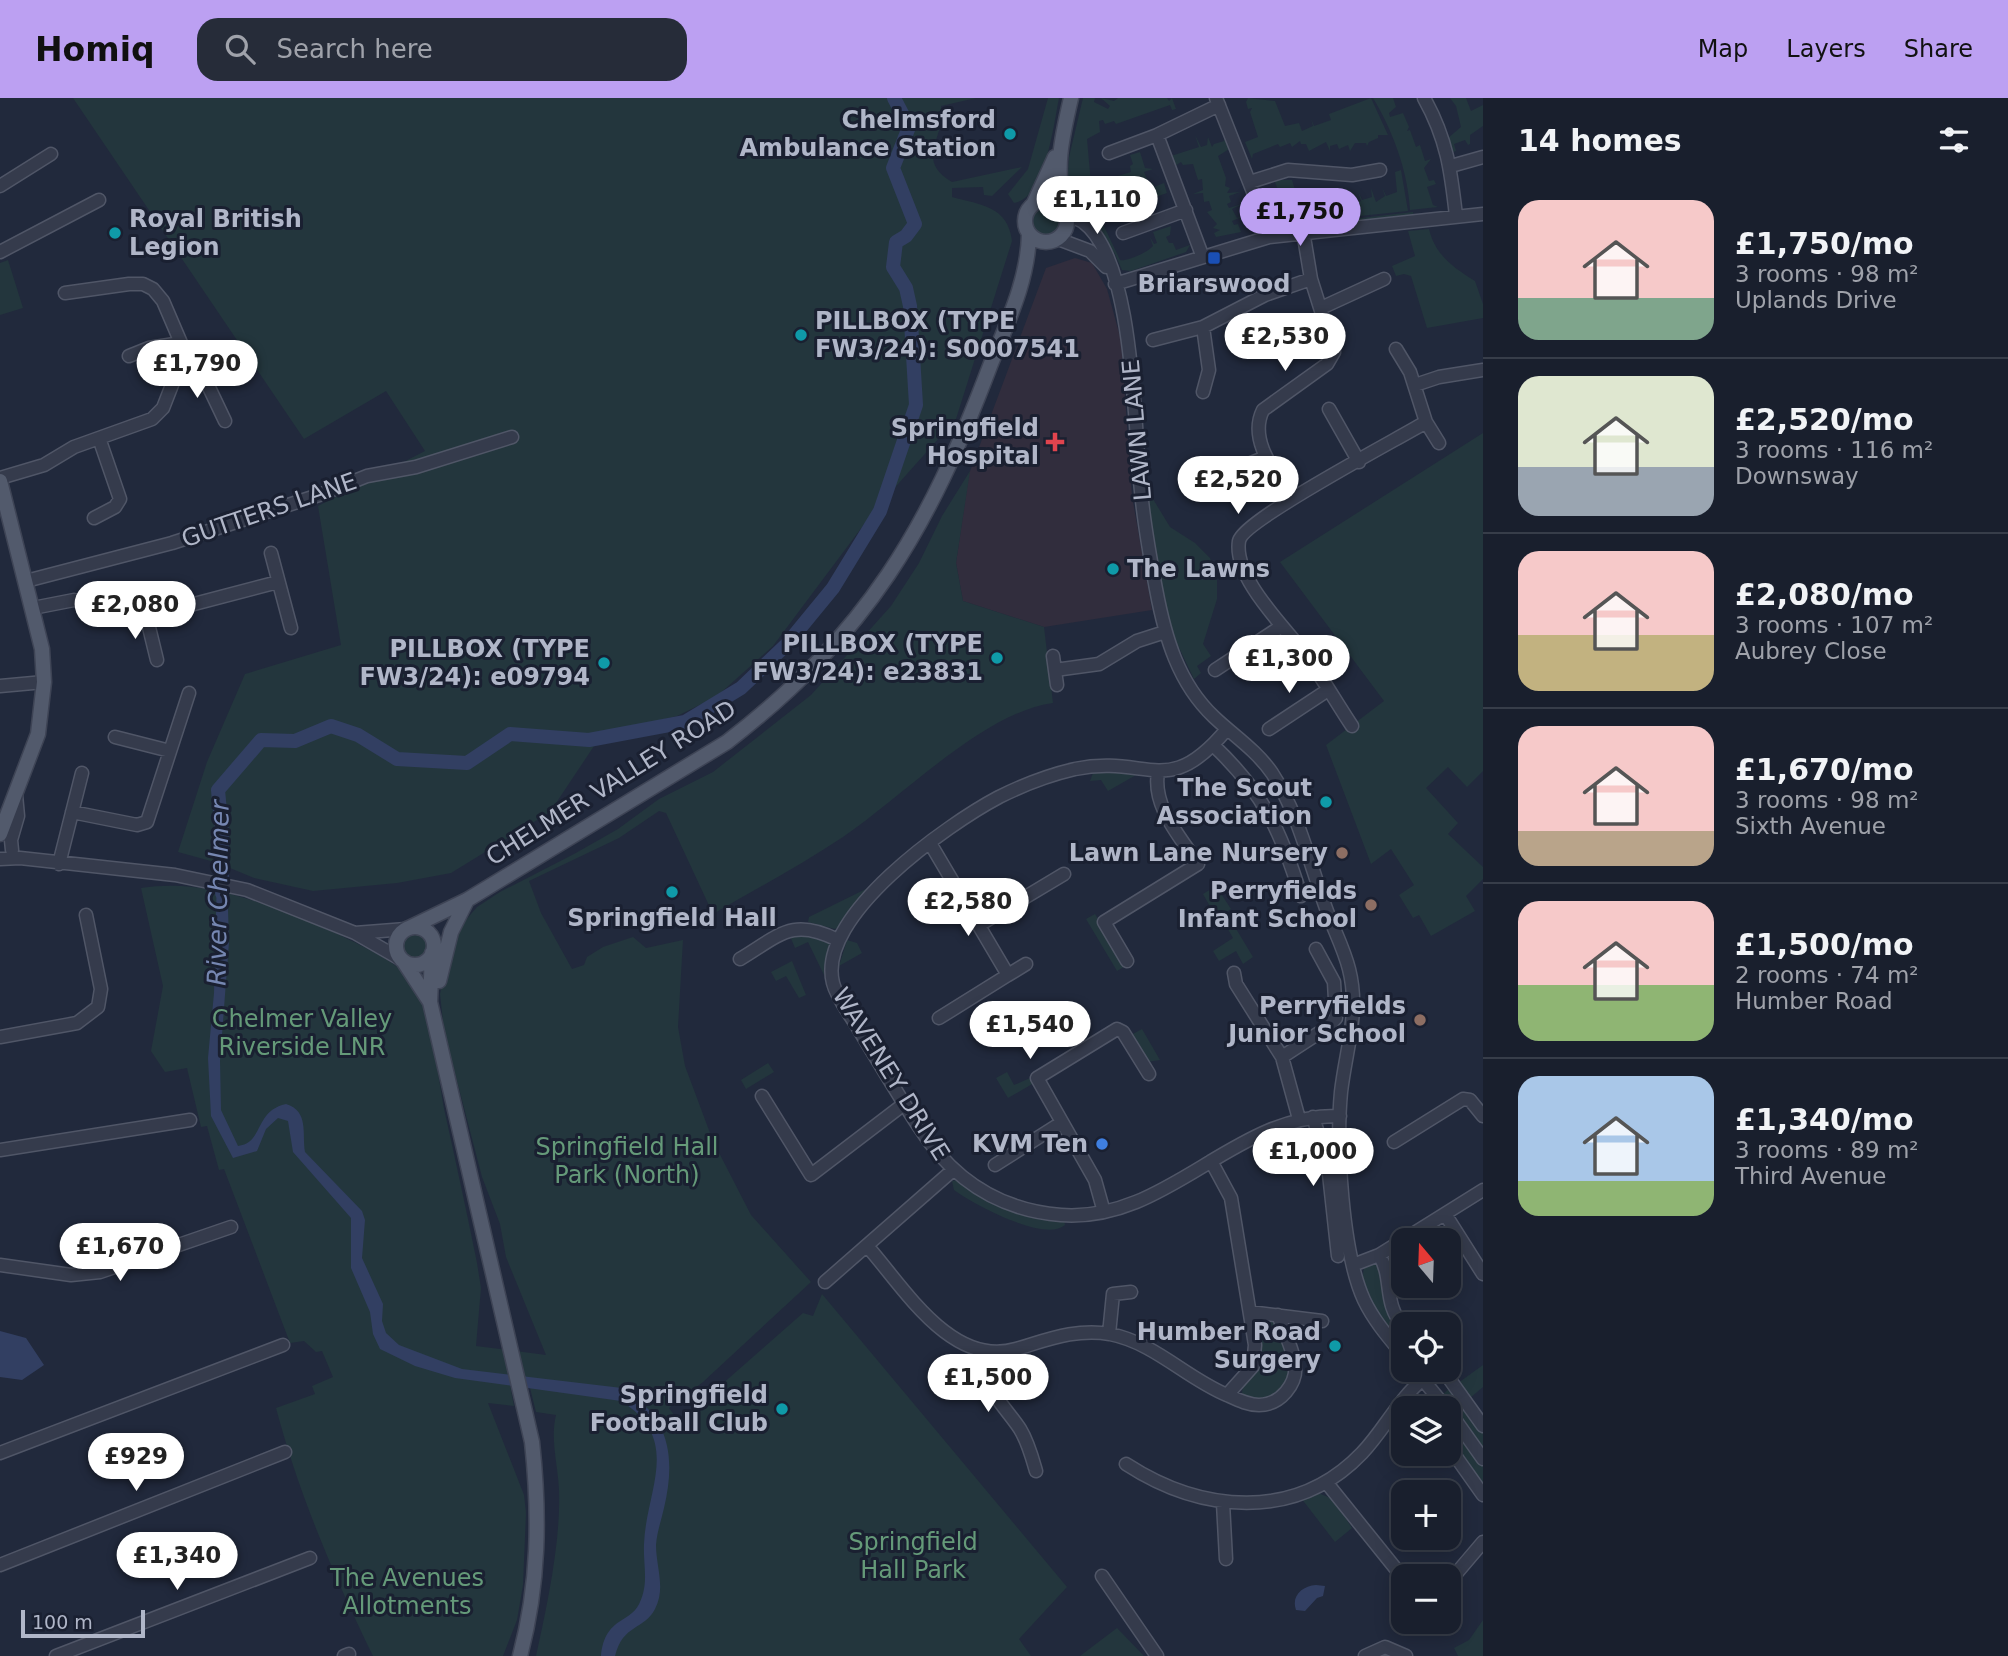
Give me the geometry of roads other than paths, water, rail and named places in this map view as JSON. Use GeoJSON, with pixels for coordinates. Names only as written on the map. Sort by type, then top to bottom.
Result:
{"type":"FeatureCollection","features":[{"type":"Feature","properties":{"kind":"main road"},"geometry":{"type":"LineString","coordinates":[[1059,147],[1025,217],[1028,234],[1039,242],[1054,240],[1066,228],[1057,172],[1059,147],[1071,98]]}},
{"type":"Feature","properties":{"kind":"main road"},"geometry":{"type":"LineString","coordinates":[[1034,203],[1050,200],[1065,213]]}},
{"type":"Feature","properties":{"kind":"main road","name":"CHELMER VALLEY ROAD"},"geometry":{"type":"LineString","coordinates":[[407,929],[467,900],[727,742],[775,703],[835,646],[894,570],[938,490],[977,402],[1026,271],[1028,234]]}},
{"type":"Feature","properties":{"kind":"main road","name":"CHELMER VALLEY ROAD"},"geometry":{"type":"LineString","coordinates":[[1026,271],[1054,240]]}},
{"type":"Feature","properties":{"kind":"main road"},"geometry":{"type":"LineString","coordinates":[[0,479],[42,649],[44,682],[38,734],[16,794],[3,817],[0,834]]}},
{"type":"Feature","properties":{"kind":"main road"},"geometry":{"type":"LineString","coordinates":[[437,1034],[440,970],[451,932],[467,900]]}},
{"type":"Feature","properties":{"kind":"main road","name":"CHELMER VALLEY ROAD"},"geometry":{"type":"LineString","coordinates":[[467,900],[446,924],[433,950],[430,1002],[529,1423],[538,1497],[538,1542],[533,1599],[520,1656]]}},
{"type":"Feature","properties":{"kind":"main road"},"geometry":{"type":"LineString","coordinates":[[407,929],[426,931],[433,950],[420,964],[403,961],[396,943],[407,929]]}},
{"type":"Feature","properties":{"kind":"main road","name":"CHELMER VALLEY ROAD"},"geometry":{"type":"LineString","coordinates":[[403,961],[430,1002]]}},
{"type":"Feature","properties":{"kind":"street"},"geometry":{"type":"LineString","coordinates":[[1424,98],[1442,134],[1451,166],[1456,216]]}},
{"type":"Feature","properties":{"kind":"street"},"geometry":{"type":"LineString","coordinates":[[1109,153],[1157,135],[1218,101],[1261,212]]}},
{"type":"Feature","properties":{"kind":"street"},"geometry":{"type":"LineString","coordinates":[[1157,135],[1202,255]]}},
{"type":"Feature","properties":{"kind":"street"},"geometry":{"type":"LineString","coordinates":[[0,186],[51,154]]}},
{"type":"Feature","properties":{"kind":"street"},"geometry":{"type":"LineString","coordinates":[[1451,166],[1483,157]]}},
{"type":"Feature","properties":{"kind":"street"},"geometry":{"type":"LineString","coordinates":[[1250,181],[1288,170],[1352,175],[1380,170]]}},
{"type":"Feature","properties":{"kind":"street"},"geometry":{"type":"LineString","coordinates":[[0,252],[99,200]]}},
{"type":"Feature","properties":{"kind":"street"},"geometry":{"type":"LineString","coordinates":[[1123,233],[1186,211]]}},
{"type":"Feature","properties":{"kind":"street","name":"LAWN LANE"},"geometry":{"type":"LineString","coordinates":[[1065,213],[1083,222],[1094,236],[1113,278],[1130,352],[1141,494],[1165,632],[1186,682],[1207,710],[1255,752],[1279,784],[1292,811],[1348,964],[1355,1009],[1340,1116],[1353,1265],[1368,1307],[1391,1338]]}},
{"type":"Feature","properties":{"kind":"street"},"geometry":{"type":"LineString","coordinates":[[1054,240],[1090,251],[1113,278],[1303,231],[1483,214]]}},
{"type":"Feature","properties":{"kind":"street"},"geometry":{"type":"LineString","coordinates":[[1291,497],[1266,457],[1258,427],[1263,410],[1332,358],[1333,343],[1311,279],[1303,231]]}},
{"type":"Feature","properties":{"kind":"street"},"geometry":{"type":"LineString","coordinates":[[1153,340],[1203,327],[1265,295],[1311,279]]}},
{"type":"Feature","properties":{"kind":"street"},"geometry":{"type":"LineString","coordinates":[[1321,307],[1384,279]]}},
{"type":"Feature","properties":{"kind":"street"},"geometry":{"type":"LineString","coordinates":[[0,479],[44,465],[74,447],[152,419],[163,408],[179,367],[181,342],[163,301],[148,286],[129,284],[65,293]]}},
{"type":"Feature","properties":{"kind":"street"},"geometry":{"type":"LineString","coordinates":[[1203,327],[1209,370],[1203,392]]}},
{"type":"Feature","properties":{"kind":"street"},"geometry":{"type":"LineString","coordinates":[[129,356],[149,348],[181,342]]}},
{"type":"Feature","properties":{"kind":"street"},"geometry":{"type":"LineString","coordinates":[[1396,349],[1415,385],[1426,422],[1439,443]]}},
{"type":"Feature","properties":{"kind":"street"},"geometry":{"type":"LineString","coordinates":[[179,367],[205,379],[225,421]]}},
{"type":"Feature","properties":{"kind":"street"},"geometry":{"type":"LineString","coordinates":[[1415,385],[1439,377],[1483,370]]}},
{"type":"Feature","properties":{"kind":"street"},"geometry":{"type":"LineString","coordinates":[[1329,409],[1359,462]]}},
{"type":"Feature","properties":{"kind":"street"},"geometry":{"type":"LineString","coordinates":[[1352,726],[1304,653],[1246,573],[1239,544],[1242,534],[1291,497],[1359,462],[1426,422]]}},
{"type":"Feature","properties":{"kind":"street","name":"GUTTERS LANE"},"geometry":{"type":"LineString","coordinates":[[26,581],[172,543],[322,494],[367,476],[416,467],[512,437]]}},
{"type":"Feature","properties":{"kind":"street"},"geometry":{"type":"LineString","coordinates":[[94,518],[115,507],[120,499],[99,438]]}},
{"type":"Feature","properties":{"kind":"street"},"geometry":{"type":"LineString","coordinates":[[1192,476],[1231,471],[1266,457]]}},
{"type":"Feature","properties":{"kind":"street"},"geometry":{"type":"LineString","coordinates":[[271,553],[291,628]]}},
{"type":"Feature","properties":{"kind":"street"},"geometry":{"type":"LineString","coordinates":[[33,608],[74,600],[146,615],[278,582]]}},
{"type":"Feature","properties":{"kind":"street"},"geometry":{"type":"LineString","coordinates":[[146,615],[157,660]]}},
{"type":"Feature","properties":{"kind":"street"},"geometry":{"type":"LineString","coordinates":[[1215,670],[1282,626]]}},
{"type":"Feature","properties":{"kind":"street"},"geometry":{"type":"LineString","coordinates":[[1057,685],[1054,663],[1099,664],[1136,641],[1165,632]]}},
{"type":"Feature","properties":{"kind":"street"},"geometry":{"type":"LineString","coordinates":[[0,686],[44,682]]}},
{"type":"Feature","properties":{"kind":"street"},"geometry":{"type":"LineString","coordinates":[[1269,729],[1328,690]]}},
{"type":"Feature","properties":{"kind":"street"},"geometry":{"type":"LineString","coordinates":[[72,812],[145,824],[149,819],[190,693]]}},
{"type":"Feature","properties":{"kind":"street"},"geometry":{"type":"LineString","coordinates":[[740,959],[792,929],[813,929],[838,940],[888,879],[930,843],[991,802],[1044,777],[1093,766],[1130,767],[1158,772],[1174,770],[1195,762],[1227,729]]}},
{"type":"Feature","properties":{"kind":"street"},"geometry":{"type":"LineString","coordinates":[[115,737],[170,751]]}},
{"type":"Feature","properties":{"kind":"street"},"geometry":{"type":"LineString","coordinates":[[1213,745],[1244,774],[1261,798],[1283,845],[1301,896]]}},
{"type":"Feature","properties":{"kind":"street"},"geometry":{"type":"LineString","coordinates":[[1127,961],[1104,922],[1198,864],[1160,804],[1156,788],[1158,772]]}},
{"type":"Feature","properties":{"kind":"street"},"geometry":{"type":"LineString","coordinates":[[59,864],[82,773]]}},
{"type":"Feature","properties":{"kind":"street"},"geometry":{"type":"LineString","coordinates":[[11,851],[11,840],[18,816],[16,794]]}},
{"type":"Feature","properties":{"kind":"street"},"geometry":{"type":"LineString","coordinates":[[930,843],[1009,975]]}},
{"type":"Feature","properties":{"kind":"street"},"geometry":{"type":"LineString","coordinates":[[0,859],[11,851]]}},
{"type":"Feature","properties":{"kind":"street"},"geometry":{"type":"LineString","coordinates":[[11,851],[59,864],[175,875],[270,898],[355,933],[403,961]]}},
{"type":"Feature","properties":{"kind":"street"},"geometry":{"type":"LineString","coordinates":[[979,925],[1064,874]]}},
{"type":"Feature","properties":{"kind":"street"},"geometry":{"type":"LineString","coordinates":[[0,1037],[77,1023],[98,1007],[101,989],[86,915]]}},
{"type":"Feature","properties":{"kind":"street"},"geometry":{"type":"LineString","coordinates":[[355,933],[407,929]]}},
{"type":"Feature","properties":{"kind":"street","name":"WAVENEY DRIVE"},"geometry":{"type":"LineString","coordinates":[[838,940],[832,959],[833,983],[929,1144],[953,1170],[982,1192],[1016,1208],[1069,1215],[1104,1212],[1156,1194],[1259,1133],[1299,1119],[1340,1116]]}},
{"type":"Feature","properties":{"kind":"street"},"geometry":{"type":"LineString","coordinates":[[1282,1057],[1328,1027],[1336,1018],[1334,982],[1316,949]]}},
{"type":"Feature","properties":{"kind":"street"},"geometry":{"type":"LineString","coordinates":[[939,1018],[1026,964]]}},
{"type":"Feature","properties":{"kind":"street"},"geometry":{"type":"LineString","coordinates":[[1234,973],[1236,984],[1282,1057],[1299,1119]]}},
{"type":"Feature","properties":{"kind":"street"},"geometry":{"type":"LineString","coordinates":[[1104,1212],[1095,1180],[1060,1123],[1037,1078],[1112,1030],[1124,1032],[1149,1074]]}},
{"type":"Feature","properties":{"kind":"street"},"geometry":{"type":"LineString","coordinates":[[762,1096],[810,1175],[904,1104]]}},
{"type":"Feature","properties":{"kind":"street"},"geometry":{"type":"LineString","coordinates":[[1394,1143],[1463,1099],[1470,1100],[1483,1116]]}},
{"type":"Feature","properties":{"kind":"street"},"geometry":{"type":"LineString","coordinates":[[1313,1117],[1328,1165],[1338,1256]]}},
{"type":"Feature","properties":{"kind":"street"},"geometry":{"type":"LineString","coordinates":[[0,1150],[190,1120]]}},
{"type":"Feature","properties":{"kind":"street"},"geometry":{"type":"LineString","coordinates":[[995,1165],[1060,1123]]}},
{"type":"Feature","properties":{"kind":"street"},"geometry":{"type":"LineString","coordinates":[[1211,1161],[1231,1198],[1250,1312],[1255,1362],[1251,1371],[1227,1395]]}},
{"type":"Feature","properties":{"kind":"street"},"geometry":{"type":"LineString","coordinates":[[825,1282],[953,1170]]}},
{"type":"Feature","properties":{"kind":"street"},"geometry":{"type":"LineString","coordinates":[[1353,1265],[1379,1255],[1483,1191]]}},
{"type":"Feature","properties":{"kind":"street"},"geometry":{"type":"LineString","coordinates":[[1445,1214],[1483,1274]]}},
{"type":"Feature","properties":{"kind":"street"},"geometry":{"type":"LineString","coordinates":[[0,1265],[71,1275],[100,1272],[231,1227]]}},
{"type":"Feature","properties":{"kind":"street"},"geometry":{"type":"LineString","coordinates":[[868,1247],[940,1329],[958,1343],[982,1352],[1006,1352],[1072,1333],[1109,1334],[1155,1351],[1227,1395],[1247,1404],[1264,1405],[1287,1391],[1294,1378],[1295,1364],[1278,1315]]}},
{"type":"Feature","properties":{"kind":"street"},"geometry":{"type":"LineString","coordinates":[[1379,1255],[1387,1271],[1388,1300],[1395,1312]]}},
{"type":"Feature","properties":{"kind":"street"},"geometry":{"type":"LineString","coordinates":[[1109,1334],[1114,1294],[1130,1292]]}},
{"type":"Feature","properties":{"kind":"street"},"geometry":{"type":"LineString","coordinates":[[1250,1312],[1322,1321]]}},
{"type":"Feature","properties":{"kind":"street"},"geometry":{"type":"LineString","coordinates":[[0,1453],[283,1345]]}},
{"type":"Feature","properties":{"kind":"street"},"geometry":{"type":"LineString","coordinates":[[982,1352],[982,1368],[986,1382],[1021,1430],[1036,1471]]}},
{"type":"Feature","properties":{"kind":"street"},"geometry":{"type":"LineString","coordinates":[[1425,1382],[1436,1396]]}},
{"type":"Feature","properties":{"kind":"street"},"geometry":{"type":"LineString","coordinates":[[1452,1382],[1483,1426]]}},
{"type":"Feature","properties":{"kind":"street"},"geometry":{"type":"LineString","coordinates":[[1126,1464],[1180,1494],[1223,1503],[1284,1497],[1326,1482],[1362,1454],[1391,1421]]}},
{"type":"Feature","properties":{"kind":"street"},"geometry":{"type":"LineString","coordinates":[[1461,1428],[1483,1459]]}},
{"type":"Feature","properties":{"kind":"street"},"geometry":{"type":"LineString","coordinates":[[0,1566],[285,1452]]}},
{"type":"Feature","properties":{"kind":"street"},"geometry":{"type":"LineString","coordinates":[[1461,1464],[1483,1495]]}},
{"type":"Feature","properties":{"kind":"street"},"geometry":{"type":"LineString","coordinates":[[1326,1482],[1392,1564]]}},
{"type":"Feature","properties":{"kind":"street"},"geometry":{"type":"LineString","coordinates":[[1223,1503],[1226,1559]]}},
{"type":"Feature","properties":{"kind":"street"},"geometry":{"type":"LineString","coordinates":[[1461,1568],[1483,1542]]}},
{"type":"Feature","properties":{"kind":"street"},"geometry":{"type":"LineString","coordinates":[[56,1656],[310,1558]]}},
{"type":"Feature","properties":{"kind":"street"},"geometry":{"type":"LineString","coordinates":[[1102,1576],[1157,1656]]}},
{"type":"Feature","properties":{"kind":"street"},"geometry":{"type":"LineString","coordinates":[[1365,1656],[1385,1647],[1406,1656]]}},
{"type":"Feature","properties":{"kind":"water"},"geometry":{"type":"Polygon","coordinates":[[[217,875],[227,877],[229,942],[220,1061],[221,1110],[238,1146],[252,1139],[269,1113],[276,1108],[286,1104],[298,1112],[303,1124],[305,1152],[362,1211],[365,1220],[362,1258],[383,1304],[382,1321],[386,1333],[399,1345],[462,1369],[622,1388],[638,1399],[660,1425],[669,1455],[669,1472],[656,1545],[660,1593],[650,1616],[623,1638],[615,1656],[601,1656],[603,1643],[613,1627],[636,1609],[644,1587],[644,1544],[656,1466],[656,1449],[651,1432],[640,1416],[621,1401],[455,1378],[415,1366],[380,1349],[373,1334],[370,1312],[351,1268],[351,1218],[293,1152],[288,1121],[278,1118],[266,1129],[257,1151],[233,1158],[211,1116],[208,1058],[214,993],[217,875]]]}},
{"type":"Feature","properties":{"kind":"water"},"geometry":{"type":"Polygon","coordinates":[[[0,1331],[26,1338],[44,1365],[22,1380],[0,1377],[0,1331]]]}},
{"type":"Feature","properties":{"kind":"water"},"geometry":{"type":"Polygon","coordinates":[[[1325,1586],[1323,1596],[1317,1598],[1305,1611],[1296,1610],[1296,1596],[1306,1587],[1325,1586]]]}},
{"type":"Feature","properties":{"kind":"waterway","name":"River Chelmer"},"geometry":{"type":"LineString","coordinates":[[222,893],[222,833],[218,790],[261,740],[295,741],[331,726],[358,735],[397,759],[467,763],[510,734],[589,740],[685,722],[741,688],[787,644],[833,588],[880,511],[916,405],[910,306],[906,288],[893,267],[896,242],[906,236],[915,224],[893,168],[909,127],[894,98]]}},
{"type":"Feature","properties":{"kind":"place","name":"Chelmsford Ambulance Station"},"geometry":{"type":"Point","coordinates":[1010,134]}},
{"type":"Feature","properties":{"kind":"place","name":"Royal British Legion"},"geometry":{"type":"Point","coordinates":[115,233]}},
{"type":"Feature","properties":{"kind":"place","name":"Briarswood"},"geometry":{"type":"Point","coordinates":[1214,258]}},
{"type":"Feature","properties":{"kind":"place","name":"PILLBOX (TYPE FW3/24): S0007541"},"geometry":{"type":"Point","coordinates":[801,335]}},
{"type":"Feature","properties":{"kind":"place","name":"Springfield Hospital"},"geometry":{"type":"Point","coordinates":[1055,442]}},
{"type":"Feature","properties":{"kind":"place","name":"The Lawns"},"geometry":{"type":"Point","coordinates":[1113,569]}},
{"type":"Feature","properties":{"kind":"place","name":"PILLBOX (TYPE FW3/24): e23831"},"geometry":{"type":"Point","coordinates":[997,658]}},
{"type":"Feature","properties":{"kind":"place","name":"PILLBOX (TYPE FW3/24): e09794"},"geometry":{"type":"Point","coordinates":[604,663]}},
{"type":"Feature","properties":{"kind":"place","name":"The Scout Association"},"geometry":{"type":"Point","coordinates":[1326,802]}},
{"type":"Feature","properties":{"kind":"place","name":"Lawn Lane Nursery"},"geometry":{"type":"Point","coordinates":[1342,853]}},
{"type":"Feature","properties":{"kind":"place","name":"Springfield Hall"},"geometry":{"type":"Point","coordinates":[672,892]}},
{"type":"Feature","properties":{"kind":"place","name":"Perryfields Infant School"},"geometry":{"type":"Point","coordinates":[1371,905]}},
{"type":"Feature","properties":{"kind":"place","name":"Perryfields Junior School"},"geometry":{"type":"Point","coordinates":[1420,1020]}},
{"type":"Feature","properties":{"kind":"place","name":"KVM Ten"},"geometry":{"type":"Point","coordinates":[1102,1144]}},
{"type":"Feature","properties":{"kind":"place","name":"Humber Road Surgery"},"geometry":{"type":"Point","coordinates":[1335,1346]}},
{"type":"Feature","properties":{"kind":"place","name":"Springfield Football Club"},"geometry":{"type":"Point","coordinates":[782,1409]}},
{"type":"Feature","properties":{"kind":"park label","name":"Chelmer Valley Riverside LNR"},"geometry":{"type":"Point","coordinates":[302,1033]}},
{"type":"Feature","properties":{"kind":"park label","name":"Springfield Hall Park (North)"},"geometry":{"type":"Point","coordinates":[627,1161]}},
{"type":"Feature","properties":{"kind":"park label","name":"Springfield Hall Park"},"geometry":{"type":"Point","coordinates":[913,1556]}},
{"type":"Feature","properties":{"kind":"park label","name":"The Avenues Allotments"},"geometry":{"type":"Point","coordinates":[407,1592]}}]}
